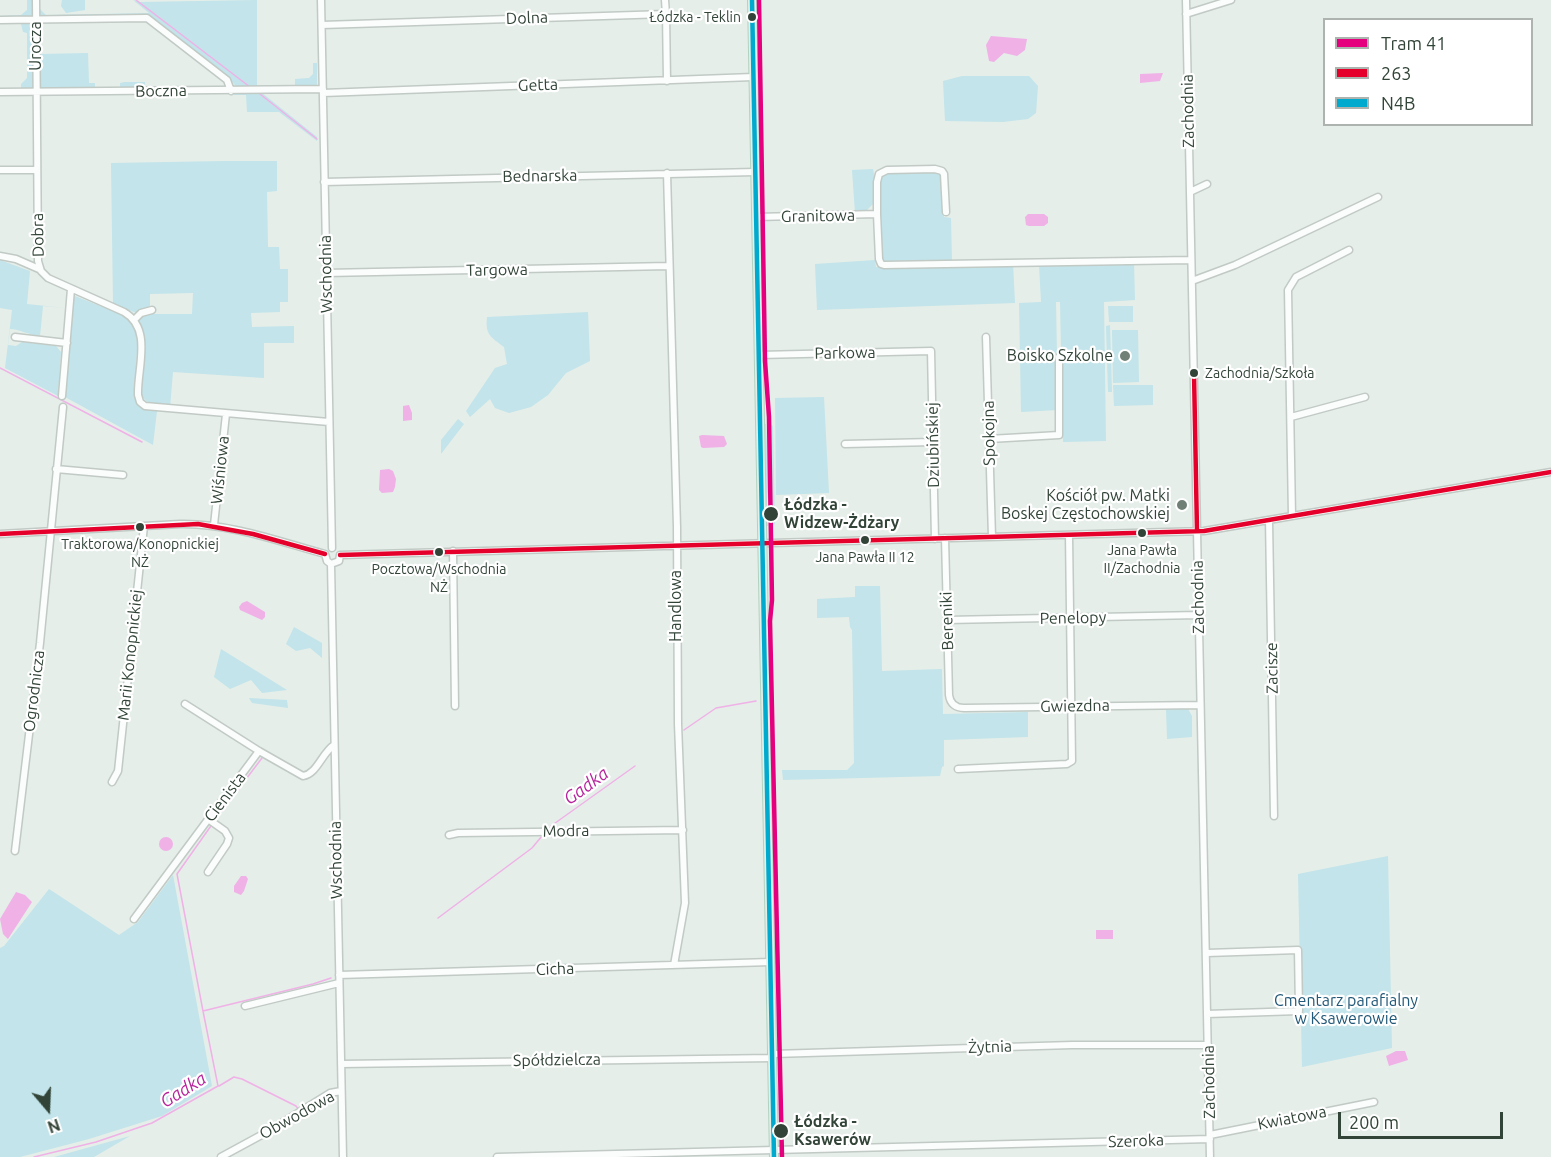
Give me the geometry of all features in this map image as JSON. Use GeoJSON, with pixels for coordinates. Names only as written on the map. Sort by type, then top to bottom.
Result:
{"type":"FeatureCollection","features":[{"type":"Feature","properties":{"kind":"main road"},"geometry":{"type":"LineString","coordinates":[[752,0],[773,1154]]}},
{"type":"Feature","properties":{"kind":"street","name":"Urocza"},"geometry":{"type":"LineString","coordinates":[[36,0],[36,92]]}},
{"type":"Feature","properties":{"kind":"street","name":"Wschodnia"},"geometry":{"type":"LineString","coordinates":[[321,0],[332,548]]}},
{"type":"Feature","properties":{"kind":"street"},"geometry":{"type":"LineString","coordinates":[[665,0],[667,81]]}},
{"type":"Feature","properties":{"kind":"street","name":"Zachodnia"},"geometry":{"type":"LineString","coordinates":[[1186,0],[1200,705],[1206,859],[1210,1157]]}},
{"type":"Feature","properties":{"kind":"street"},"geometry":{"type":"LineString","coordinates":[[1186,14],[1231,0]]}},
{"type":"Feature","properties":{"kind":"street","name":"Dolna"},"geometry":{"type":"LineString","coordinates":[[322,25],[666,14]]}},
{"type":"Feature","properties":{"kind":"street"},"geometry":{"type":"LineString","coordinates":[[0,20],[149,18],[227,80],[231,85],[231,91]]}},
{"type":"Feature","properties":{"kind":"street","name":"Getta"},"geometry":{"type":"LineString","coordinates":[[323,91],[753,77]]}},
{"type":"Feature","properties":{"kind":"street","name":"Boczna"},"geometry":{"type":"LineString","coordinates":[[0,92],[323,91]]}},
{"type":"Feature","properties":{"kind":"street","name":"Dobra"},"geometry":{"type":"LineString","coordinates":[[36,92],[39,269],[48,278],[124,312],[134,320]]}},
{"type":"Feature","properties":{"kind":"street","name":"Granitowa"},"geometry":{"type":"LineString","coordinates":[[756,217],[877,214],[879,174],[887,170],[916,169],[942,171],[945,178],[946,212]]}},
{"type":"Feature","properties":{"kind":"street"},"geometry":{"type":"LineString","coordinates":[[0,170],[37,170]]}},
{"type":"Feature","properties":{"kind":"street","name":"Bednarska"},"geometry":{"type":"LineString","coordinates":[[324,182],[755,172]]}},
{"type":"Feature","properties":{"kind":"street","name":"Handlowa"},"geometry":{"type":"LineString","coordinates":[[667,173],[677,546],[678,724],[685,913],[674,965]]}},
{"type":"Feature","properties":{"kind":"street"},"geometry":{"type":"LineString","coordinates":[[1190,192],[1207,184]]}},
{"type":"Feature","properties":{"kind":"street"},"geometry":{"type":"LineString","coordinates":[[1192,281],[1235,265],[1378,197]]}},
{"type":"Feature","properties":{"kind":"street"},"geometry":{"type":"LineString","coordinates":[[877,214],[879,259],[884,265],[1191,260]]}},
{"type":"Feature","properties":{"kind":"street"},"geometry":{"type":"LineString","coordinates":[[1292,516],[1288,290],[1296,277],[1349,250]]}},
{"type":"Feature","properties":{"kind":"street"},"geometry":{"type":"LineString","coordinates":[[0,256],[16,259],[39,269]]}},
{"type":"Feature","properties":{"kind":"street","name":"Targowa"},"geometry":{"type":"LineString","coordinates":[[326,273],[669,266]]}},
{"type":"Feature","properties":{"kind":"street"},"geometry":{"type":"LineString","coordinates":[[63,396],[71,289]]}},
{"type":"Feature","properties":{"kind":"street"},"geometry":{"type":"LineString","coordinates":[[152,310],[141,313],[134,320],[141,337],[138,387],[142,404],[149,407],[329,422]]}},
{"type":"Feature","properties":{"kind":"street","name":"Spokojna"},"geometry":{"type":"LineString","coordinates":[[986,337],[992,537]]}},
{"type":"Feature","properties":{"kind":"street"},"geometry":{"type":"LineString","coordinates":[[15,338],[67,343]]}},
{"type":"Feature","properties":{"kind":"street","name":"Parkowa"},"geometry":{"type":"LineString","coordinates":[[759,355],[931,351]]}},
{"type":"Feature","properties":{"kind":"street","name":"Dziubińskiej"},"geometry":{"type":"LineString","coordinates":[[931,351],[935,539]]}},
{"type":"Feature","properties":{"kind":"street"},"geometry":{"type":"LineString","coordinates":[[989,440],[1059,435],[1059,357]]}},
{"type":"Feature","properties":{"kind":"street"},"geometry":{"type":"LineString","coordinates":[[1291,417],[1365,398]]}},
{"type":"Feature","properties":{"kind":"street","name":"Ogrodnicza"},"geometry":{"type":"LineString","coordinates":[[15,851],[63,407]]}},
{"type":"Feature","properties":{"kind":"street","name":"Wiśniowa"},"geometry":{"type":"LineString","coordinates":[[214,525],[226,414]]}},
{"type":"Feature","properties":{"kind":"street"},"geometry":{"type":"LineString","coordinates":[[845,444],[933,442]]}},
{"type":"Feature","properties":{"kind":"street"},"geometry":{"type":"LineString","coordinates":[[56,469],[123,475]]}},
{"type":"Feature","properties":{"kind":"street"},"geometry":{"type":"LineString","coordinates":[[340,555],[1197,531],[1551,472]]}},
{"type":"Feature","properties":{"kind":"street","name":"Zacisze"},"geometry":{"type":"LineString","coordinates":[[1269,520],[1274,816]]}},
{"type":"Feature","properties":{"kind":"street"},"geometry":{"type":"LineString","coordinates":[[0,534],[144,526],[214,525],[325,554]]}},
{"type":"Feature","properties":{"kind":"street","name":"Marii Konopnickiej"},"geometry":{"type":"LineString","coordinates":[[112,782],[118,771],[144,526]]}},
{"type":"Feature","properties":{"kind":"street"},"geometry":{"type":"LineString","coordinates":[[958,769],[1071,763],[1069,535]]}},
{"type":"Feature","properties":{"kind":"street","name":"Bereniki"},"geometry":{"type":"LineString","coordinates":[[945,538],[949,695],[952,704]]}},
{"type":"Feature","properties":{"kind":"street"},"geometry":{"type":"LineString","coordinates":[[332,548],[338,550],[339,561],[332,564],[327,561],[325,554],[332,548]]}},
{"type":"Feature","properties":{"kind":"street"},"geometry":{"type":"LineString","coordinates":[[453,552],[455,706]]}},
{"type":"Feature","properties":{"kind":"street","name":"Wschodnia"},"geometry":{"type":"LineString","coordinates":[[332,564],[343,1157]]}},
{"type":"Feature","properties":{"kind":"street","name":"Penelopy"},"geometry":{"type":"LineString","coordinates":[[947,620],[1198,615]]}},
{"type":"Feature","properties":{"kind":"street"},"geometry":{"type":"LineString","coordinates":[[185,704],[300,775],[305,776],[311,773],[327,750],[334,745]]}},
{"type":"Feature","properties":{"kind":"street","name":"Gwiezdna"},"geometry":{"type":"LineString","coordinates":[[952,704],[964,708],[1200,705]]}},
{"type":"Feature","properties":{"kind":"street","name":"Cienista"},"geometry":{"type":"LineString","coordinates":[[134,919],[259,751]]}},
{"type":"Feature","properties":{"kind":"street"},"geometry":{"type":"LineString","coordinates":[[208,819],[225,831],[229,838],[208,872]]}},
{"type":"Feature","properties":{"kind":"street","name":"Modra"},"geometry":{"type":"LineString","coordinates":[[449,835],[458,833],[683,830]]}},
{"type":"Feature","properties":{"kind":"street"},"geometry":{"type":"LineString","coordinates":[[1207,953],[1298,950],[1299,1011],[1208,1014]]}},
{"type":"Feature","properties":{"kind":"street","name":"Cicha"},"geometry":{"type":"LineString","coordinates":[[245,1006],[339,979],[771,962]]}},
{"type":"Feature","properties":{"kind":"street","name":"Żytnia"},"geometry":{"type":"LineString","coordinates":[[773,1056],[1072,1045],[1208,1045]]}},
{"type":"Feature","properties":{"kind":"street","name":"Spółdzielcza"},"geometry":{"type":"LineString","coordinates":[[341,1064],[773,1056]]}},
{"type":"Feature","properties":{"kind":"street","name":"Obwodowa"},"geometry":{"type":"LineString","coordinates":[[221,1157],[330,1093],[341,1091]]}},
{"type":"Feature","properties":{"kind":"street","name":"Kwiatowa"},"geometry":{"type":"LineString","coordinates":[[1210,1137],[1374,1102]]}},
{"type":"Feature","properties":{"kind":"street","name":"Szeroka"},"geometry":{"type":"LineString","coordinates":[[497,1157],[773,1154],[1210,1137]]}},
{"type":"Feature","properties":{"kind":"green space"},"geometry":{"type":"Polygon","coordinates":[[[27,0],[34,0],[32,16],[0,18],[0,16],[21,15],[27,10],[27,0]]]}},
{"type":"Feature","properties":{"kind":"green space"},"geometry":{"type":"Polygon","coordinates":[[[38,0],[40,0],[40,9],[46,15],[149,13],[133,0],[140,2],[257,0],[257,88],[238,89],[229,78],[150,16],[42,17],[38,14],[38,0]]]}},
{"type":"Feature","properties":{"kind":"green space"},"geometry":{"type":"Polygon","coordinates":[[[62,0],[85,0],[85,10],[66,13],[61,6],[62,0]]]}},
{"type":"Feature","properties":{"kind":"green space"},"geometry":{"type":"Polygon","coordinates":[[[3,22],[31,22],[33,25],[33,89],[21,90],[21,84],[27,78],[27,33],[23,32],[21,24],[3,24],[3,22]]]}},
{"type":"Feature","properties":{"kind":"green space"},"geometry":{"type":"Polygon","coordinates":[[[38,50],[40,54],[88,53],[89,83],[95,83],[95,90],[40,89],[38,86],[38,50]]]}},
{"type":"Feature","properties":{"kind":"green space"},"geometry":{"type":"Polygon","coordinates":[[[313,63],[317,63],[316,86],[295,87],[295,79],[309,78],[313,74],[313,63]]]}},
{"type":"Feature","properties":{"kind":"green space"},"geometry":{"type":"Polygon","coordinates":[[[962,76],[1029,76],[1038,86],[1036,113],[1028,119],[1003,122],[945,121],[943,81],[962,76]]]}},
{"type":"Feature","properties":{"kind":"green space"},"geometry":{"type":"Polygon","coordinates":[[[145,82],[145,89],[120,90],[120,83],[145,82]]]}},
{"type":"Feature","properties":{"kind":"green space"},"geometry":{"type":"Polygon","coordinates":[[[316,91],[317,93],[262,93],[317,137],[317,141],[279,112],[247,112],[246,95],[234,95],[234,93],[316,91]]]}},
{"type":"Feature","properties":{"kind":"green space"},"geometry":{"type":"Polygon","coordinates":[[[277,161],[277,191],[267,192],[268,247],[279,247],[280,269],[288,269],[288,302],[280,302],[280,312],[251,313],[252,327],[294,326],[294,343],[264,343],[264,378],[173,372],[170,408],[156,405],[145,400],[140,391],[144,336],[139,318],[145,314],[192,314],[193,293],[150,294],[150,306],[136,313],[113,303],[111,163],[277,161]]]}},
{"type":"Feature","properties":{"kind":"green space"},"geometry":{"type":"Polygon","coordinates":[[[873,169],[874,203],[865,212],[855,213],[852,170],[873,169]]]}},
{"type":"Feature","properties":{"kind":"green space"},"geometry":{"type":"Polygon","coordinates":[[[933,171],[940,174],[943,180],[944,217],[951,218],[952,262],[884,261],[881,259],[879,184],[882,176],[888,172],[933,171]]]}},
{"type":"Feature","properties":{"kind":"green space"},"geometry":{"type":"Polygon","coordinates":[[[0,260],[30,271],[27,304],[65,308],[43,306],[40,336],[10,329],[8,345],[16,346],[22,342],[56,346],[61,352],[58,396],[5,368],[12,310],[0,308],[0,260]]]}},
{"type":"Feature","properties":{"kind":"green space"},"geometry":{"type":"Polygon","coordinates":[[[875,260],[876,267],[1013,263],[1015,303],[817,310],[815,264],[875,260]]]}},
{"type":"Feature","properties":{"kind":"green space"},"geometry":{"type":"Polygon","coordinates":[[[1134,262],[1135,300],[1104,302],[1106,441],[1063,442],[1060,302],[1056,302],[1058,410],[1021,412],[1019,303],[1041,302],[1039,264],[1134,262]]]}},
{"type":"Feature","properties":{"kind":"green space"},"geometry":{"type":"Polygon","coordinates":[[[75,296],[130,318],[138,333],[135,389],[142,407],[157,411],[153,445],[65,397],[72,301],[75,296]]]}},
{"type":"Feature","properties":{"kind":"green space"},"geometry":{"type":"Polygon","coordinates":[[[1108,306],[1133,306],[1133,322],[1109,322],[1108,306]]]}},
{"type":"Feature","properties":{"kind":"green space"},"geometry":{"type":"Polygon","coordinates":[[[588,312],[590,361],[566,373],[548,395],[531,407],[509,413],[495,408],[490,399],[470,417],[466,411],[495,368],[507,364],[504,347],[488,332],[487,317],[588,312]]]}},
{"type":"Feature","properties":{"kind":"green space"},"geometry":{"type":"Polygon","coordinates":[[[1110,325],[1112,392],[1108,392],[1106,326],[1110,325]]]}},
{"type":"Feature","properties":{"kind":"green space","name":"Boisko Szkolne"},"geometry":{"type":"Polygon","coordinates":[[[1112,330],[1138,330],[1139,382],[1113,383],[1112,330]]]}},
{"type":"Feature","properties":{"kind":"green space"},"geometry":{"type":"Polygon","coordinates":[[[1113,385],[1153,385],[1153,405],[1114,406],[1113,385]]]}},
{"type":"Feature","properties":{"kind":"green space"},"geometry":{"type":"Polygon","coordinates":[[[824,397],[829,493],[776,495],[775,398],[824,397]]]}},
{"type":"Feature","properties":{"kind":"green space"},"geometry":{"type":"Polygon","coordinates":[[[458,419],[464,424],[441,454],[441,440],[458,419]]]}},
{"type":"Feature","properties":{"kind":"green space"},"geometry":{"type":"Polygon","coordinates":[[[764,424],[766,424],[769,483],[766,509],[768,526],[766,526],[764,424]]]}},
{"type":"Feature","properties":{"kind":"green space"},"geometry":{"type":"Polygon","coordinates":[[[770,424],[773,426],[775,524],[772,526],[770,424]]]}},
{"type":"Feature","properties":{"kind":"green space"},"geometry":{"type":"Polygon","coordinates":[[[855,586],[880,586],[882,671],[942,669],[943,714],[1028,712],[1028,737],[944,740],[944,766],[940,776],[783,780],[782,770],[847,770],[854,763],[852,630],[849,617],[817,618],[817,599],[855,597],[855,586]]]}},
{"type":"Feature","properties":{"kind":"green space"},"geometry":{"type":"Polygon","coordinates":[[[294,627],[322,643],[322,658],[310,648],[296,651],[286,644],[294,627]]]}},
{"type":"Feature","properties":{"kind":"green space"},"geometry":{"type":"Polygon","coordinates":[[[221,649],[287,690],[262,693],[251,680],[230,689],[214,677],[221,649]]]}},
{"type":"Feature","properties":{"kind":"green space"},"geometry":{"type":"Polygon","coordinates":[[[249,698],[287,700],[288,708],[252,703],[249,698]]]}},
{"type":"Feature","properties":{"kind":"green space"},"geometry":{"type":"Polygon","coordinates":[[[1166,709],[1188,709],[1192,716],[1192,737],[1167,739],[1166,709]]]}},
{"type":"Feature","properties":{"kind":"green space","name":"Cmentarz parafialny w Ksawerowie"},"geometry":{"type":"Polygon","coordinates":[[[1388,856],[1392,1048],[1302,1067],[1298,874],[1388,856]]]}},
{"type":"Feature","properties":{"kind":"green space"},"geometry":{"type":"Polygon","coordinates":[[[173,875],[212,1086],[162,1116],[89,1139],[20,1157],[0,1157],[0,948],[49,889],[119,935],[138,922],[173,875]]]}},
{"type":"Feature","properties":{"kind":"green space"},"geometry":{"type":"Polygon","coordinates":[[[130,1136],[94,1157],[54,1157],[130,1136]]]}},
{"type":"Feature","properties":{"kind":"shaded area"},"geometry":{"type":"Polygon","coordinates":[[[991,36],[1027,39],[1025,50],[1017,56],[1004,53],[994,62],[989,61],[986,45],[991,36]]]}},
{"type":"Feature","properties":{"kind":"shaded area"},"geometry":{"type":"Polygon","coordinates":[[[1163,73],[1160,81],[1140,83],[1140,74],[1163,73]]]}},
{"type":"Feature","properties":{"kind":"shaded area"},"geometry":{"type":"Polygon","coordinates":[[[1028,214],[1044,214],[1048,217],[1048,223],[1044,226],[1026,225],[1025,217],[1028,214]]]}},
{"type":"Feature","properties":{"kind":"shaded area"},"geometry":{"type":"Polygon","coordinates":[[[409,405],[412,420],[403,421],[403,406],[409,405]]]}},
{"type":"Feature","properties":{"kind":"shaded area"},"geometry":{"type":"Polygon","coordinates":[[[699,436],[724,436],[727,444],[724,447],[703,448],[699,436]]]}},
{"type":"Feature","properties":{"kind":"shaded area"},"geometry":{"type":"Polygon","coordinates":[[[380,470],[393,471],[396,479],[395,487],[393,492],[382,493],[379,490],[380,470]]]}},
{"type":"Feature","properties":{"kind":"shaded area"},"geometry":{"type":"Polygon","coordinates":[[[247,601],[265,612],[262,620],[240,610],[242,603],[247,601]]]}},
{"type":"Feature","properties":{"kind":"shaded area"},"geometry":{"type":"Polygon","coordinates":[[[163,837],[169,837],[173,844],[169,851],[163,851],[159,847],[159,841],[163,837]]]}},
{"type":"Feature","properties":{"kind":"shaded area"},"geometry":{"type":"Polygon","coordinates":[[[241,876],[246,876],[248,879],[241,895],[234,892],[234,886],[241,876]]]}},
{"type":"Feature","properties":{"kind":"shaded area"},"geometry":{"type":"Polygon","coordinates":[[[16,892],[25,895],[32,902],[8,939],[3,934],[0,919],[16,892]]]}},
{"type":"Feature","properties":{"kind":"shaded area"},"geometry":{"type":"Polygon","coordinates":[[[1096,930],[1113,930],[1113,939],[1096,939],[1096,930]]]}},
{"type":"Feature","properties":{"kind":"shaded area"},"geometry":{"type":"Polygon","coordinates":[[[1396,1051],[1405,1051],[1408,1060],[1389,1066],[1386,1056],[1396,1051]]]}},
{"type":"Feature","properties":{"kind":"waterway"},"geometry":{"type":"LineString","coordinates":[[136,0],[250,87]]}},
{"type":"Feature","properties":{"kind":"waterway"},"geometry":{"type":"LineString","coordinates":[[260,94],[317,139]]}},
{"type":"Feature","properties":{"kind":"waterway"},"geometry":{"type":"LineString","coordinates":[[0,368],[142,442]]}},
{"type":"Feature","properties":{"kind":"waterway","name":"Gadka"},"geometry":{"type":"LineString","coordinates":[[684,730],[716,708],[756,701]]}},
{"type":"Feature","properties":{"kind":"waterway"},"geometry":{"type":"LineString","coordinates":[[215,820],[262,758]]}},
{"type":"Feature","properties":{"kind":"waterway","name":"Gadka"},"geometry":{"type":"LineString","coordinates":[[551,826],[635,766]]}},
{"type":"Feature","properties":{"kind":"waterway"},"geometry":{"type":"LineString","coordinates":[[203,1011],[177,874],[213,823]]}},
{"type":"Feature","properties":{"kind":"waterway","name":"Gadka"},"geometry":{"type":"LineString","coordinates":[[438,918],[532,848],[542,836]]}},
{"type":"Feature","properties":{"kind":"waterway","name":"Gadka"},"geometry":{"type":"LineString","coordinates":[[34,1157],[96,1142],[152,1123],[218,1086],[203,1011],[331,978]]}},
{"type":"Feature","properties":{"kind":"waterway"},"geometry":{"type":"LineString","coordinates":[[219,1086],[234,1077],[242,1079],[296,1106],[299,1110]]}},
{"type":"Feature","properties":{"kind":"waterway"},"geometry":{"type":"LineString","coordinates":[[302,1114],[334,1097]]}},
{"type":"Feature","properties":{"kind":"tram line","name":"41"},"geometry":{"type":"LineString","coordinates":[[759,0],[782,1157]]}},
{"type":"Feature","properties":{"kind":"transit line","name":"N4B"},"geometry":{"type":"LineString","coordinates":[[752,0],[774,1157]]}},
{"type":"Feature","properties":{"kind":"transit line","name":"263"},"geometry":{"type":"LineString","coordinates":[[1194,373],[1197,531]]}},
{"type":"Feature","properties":{"kind":"transit line","name":"263"},"geometry":{"type":"LineString","coordinates":[[340,555],[1204,531],[1551,472]]}},
{"type":"Feature","properties":{"kind":"transit line","name":"263"},"geometry":{"type":"LineString","coordinates":[[0,534],[198,524],[253,534],[325,554]]}},
{"type":"Feature","properties":{"kind":"place","name":"Łódzka - Teklin"},"geometry":{"type":"Point","coordinates":[752,17]}},
{"type":"Feature","properties":{"kind":"place","name":"Boisko Szkolne"},"geometry":{"type":"Point","coordinates":[1125,356]}},
{"type":"Feature","properties":{"kind":"place","name":"Zachodnia/Szkoła"},"geometry":{"type":"Point","coordinates":[1194,373]}},
{"type":"Feature","properties":{"kind":"place","name":"Kościół pw. Matki Boskej Częstochowskiej"},"geometry":{"type":"Point","coordinates":[1182,505]}},
{"type":"Feature","properties":{"kind":"place","name":"Łódzka - Widzew-Żdżary"},"geometry":{"type":"Point","coordinates":[771,514]}},
{"type":"Feature","properties":{"kind":"place","name":"Traktorowa/Konopnickiej NŻ"},"geometry":{"type":"Point","coordinates":[140,527]}},
{"type":"Feature","properties":{"kind":"place","name":"Jana Pawła II/Zachodnia"},"geometry":{"type":"Point","coordinates":[1142,533]}},
{"type":"Feature","properties":{"kind":"place","name":"Jana Pawła II 12"},"geometry":{"type":"Point","coordinates":[865,540]}},
{"type":"Feature","properties":{"kind":"place","name":"Pocztowa/Wschodnia NŻ"},"geometry":{"type":"Point","coordinates":[439,552]}},
{"type":"Feature","properties":{"kind":"place","name":"Łódzka - Ksawerów"},"geometry":{"type":"Point","coordinates":[781,1131]}}]}
